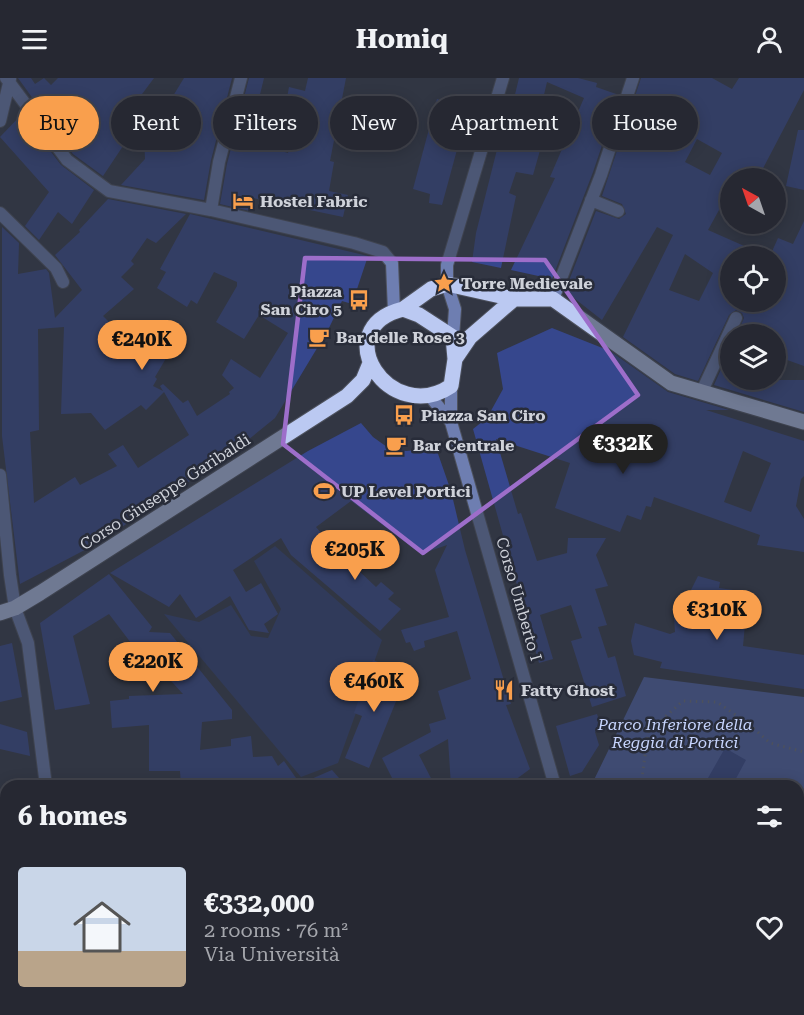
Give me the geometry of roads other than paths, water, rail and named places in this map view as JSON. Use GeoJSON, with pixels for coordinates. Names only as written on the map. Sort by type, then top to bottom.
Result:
{"type":"FeatureCollection","features":[{"type":"Feature","properties":{"kind":"main road"},"geometry":{"type":"LineString","coordinates":[[399,310],[419,315],[453,337],[455,359],[451,386],[443,392],[429,395],[403,394],[376,374],[370,363],[367,352],[371,330],[382,318],[431,289],[447,284],[514,299],[553,299],[671,383],[804,422]]}},
{"type":"Feature","properties":{"kind":"main road"},"geometry":{"type":"LineString","coordinates":[[455,359],[470,337],[514,299]]}},
{"type":"Feature","properties":{"kind":"main road","name":"Corso Giuseppe Garibaldi"},"geometry":{"type":"LineString","coordinates":[[0,613],[15,608],[347,396],[363,380],[370,363]]}},
{"type":"Feature","properties":{"kind":"main road","name":"Corso Giuseppe Garibaldi"},"geometry":{"type":"LineString","coordinates":[[347,396],[391,387]]}},
{"type":"Feature","properties":{"kind":"street"},"geometry":{"type":"LineString","coordinates":[[211,210],[219,162],[241,78]]}},
{"type":"Feature","properties":{"kind":"street"},"geometry":{"type":"LineString","coordinates":[[453,337],[455,309],[447,284],[447,265],[504,78]]}},
{"type":"Feature","properties":{"kind":"street"},"geometry":{"type":"LineString","coordinates":[[553,299],[591,200],[633,78]]}},
{"type":"Feature","properties":{"kind":"street"},"geometry":{"type":"LineString","coordinates":[[9,79],[67,160],[109,191],[211,210],[354,243],[383,252],[392,263],[399,310]]}},
{"type":"Feature","properties":{"kind":"street"},"geometry":{"type":"LineString","coordinates":[[0,121],[9,79]]}},
{"type":"Feature","properties":{"kind":"street"},"geometry":{"type":"LineString","coordinates":[[591,200],[618,211]]}},
{"type":"Feature","properties":{"kind":"street"},"geometry":{"type":"LineString","coordinates":[[0,213],[56,268],[63,282]]}},
{"type":"Feature","properties":{"kind":"street"},"geometry":{"type":"LineString","coordinates":[[702,391],[736,318]]}},
{"type":"Feature","properties":{"kind":"street","name":"Corso Umberto I"},"geometry":{"type":"LineString","coordinates":[[451,386],[451,422],[553,780]]}},
{"type":"Feature","properties":{"kind":"street","name":"Corso Umberto I"},"geometry":{"type":"LineString","coordinates":[[429,395],[451,422]]}},
{"type":"Feature","properties":{"kind":"street"},"geometry":{"type":"LineString","coordinates":[[0,475],[15,608],[28,643],[45,780]]}},
{"type":"Feature","properties":{"kind":"place","name":"Hostel Fabric"},"geometry":{"type":"Point","coordinates":[243,201]}},
{"type":"Feature","properties":{"kind":"place","name":"Torre Medievale"},"geometry":{"type":"Point","coordinates":[444,283]}},
{"type":"Feature","properties":{"kind":"place","name":"Piazza San Ciro 5"},"geometry":{"type":"Point","coordinates":[359,300]}},
{"type":"Feature","properties":{"kind":"place","name":"Bar delle Rose 3"},"geometry":{"type":"Point","coordinates":[319,337]}},
{"type":"Feature","properties":{"kind":"place","name":"Piazza San Ciro"},"geometry":{"type":"Point","coordinates":[404,415]}},
{"type":"Feature","properties":{"kind":"place","name":"Bar Centrale"},"geometry":{"type":"Point","coordinates":[396,445]}},
{"type":"Feature","properties":{"kind":"place","name":"UP Level Portici"},"geometry":{"type":"Point","coordinates":[324,491]}},
{"type":"Feature","properties":{"kind":"place","name":"Fatty Ghost"},"geometry":{"type":"Point","coordinates":[504,690]}},
{"type":"Feature","properties":{"kind":"park label","name":"Parco Inferiore della Reggia di Portici"},"geometry":{"type":"Point","coordinates":[675,733]}}]}
